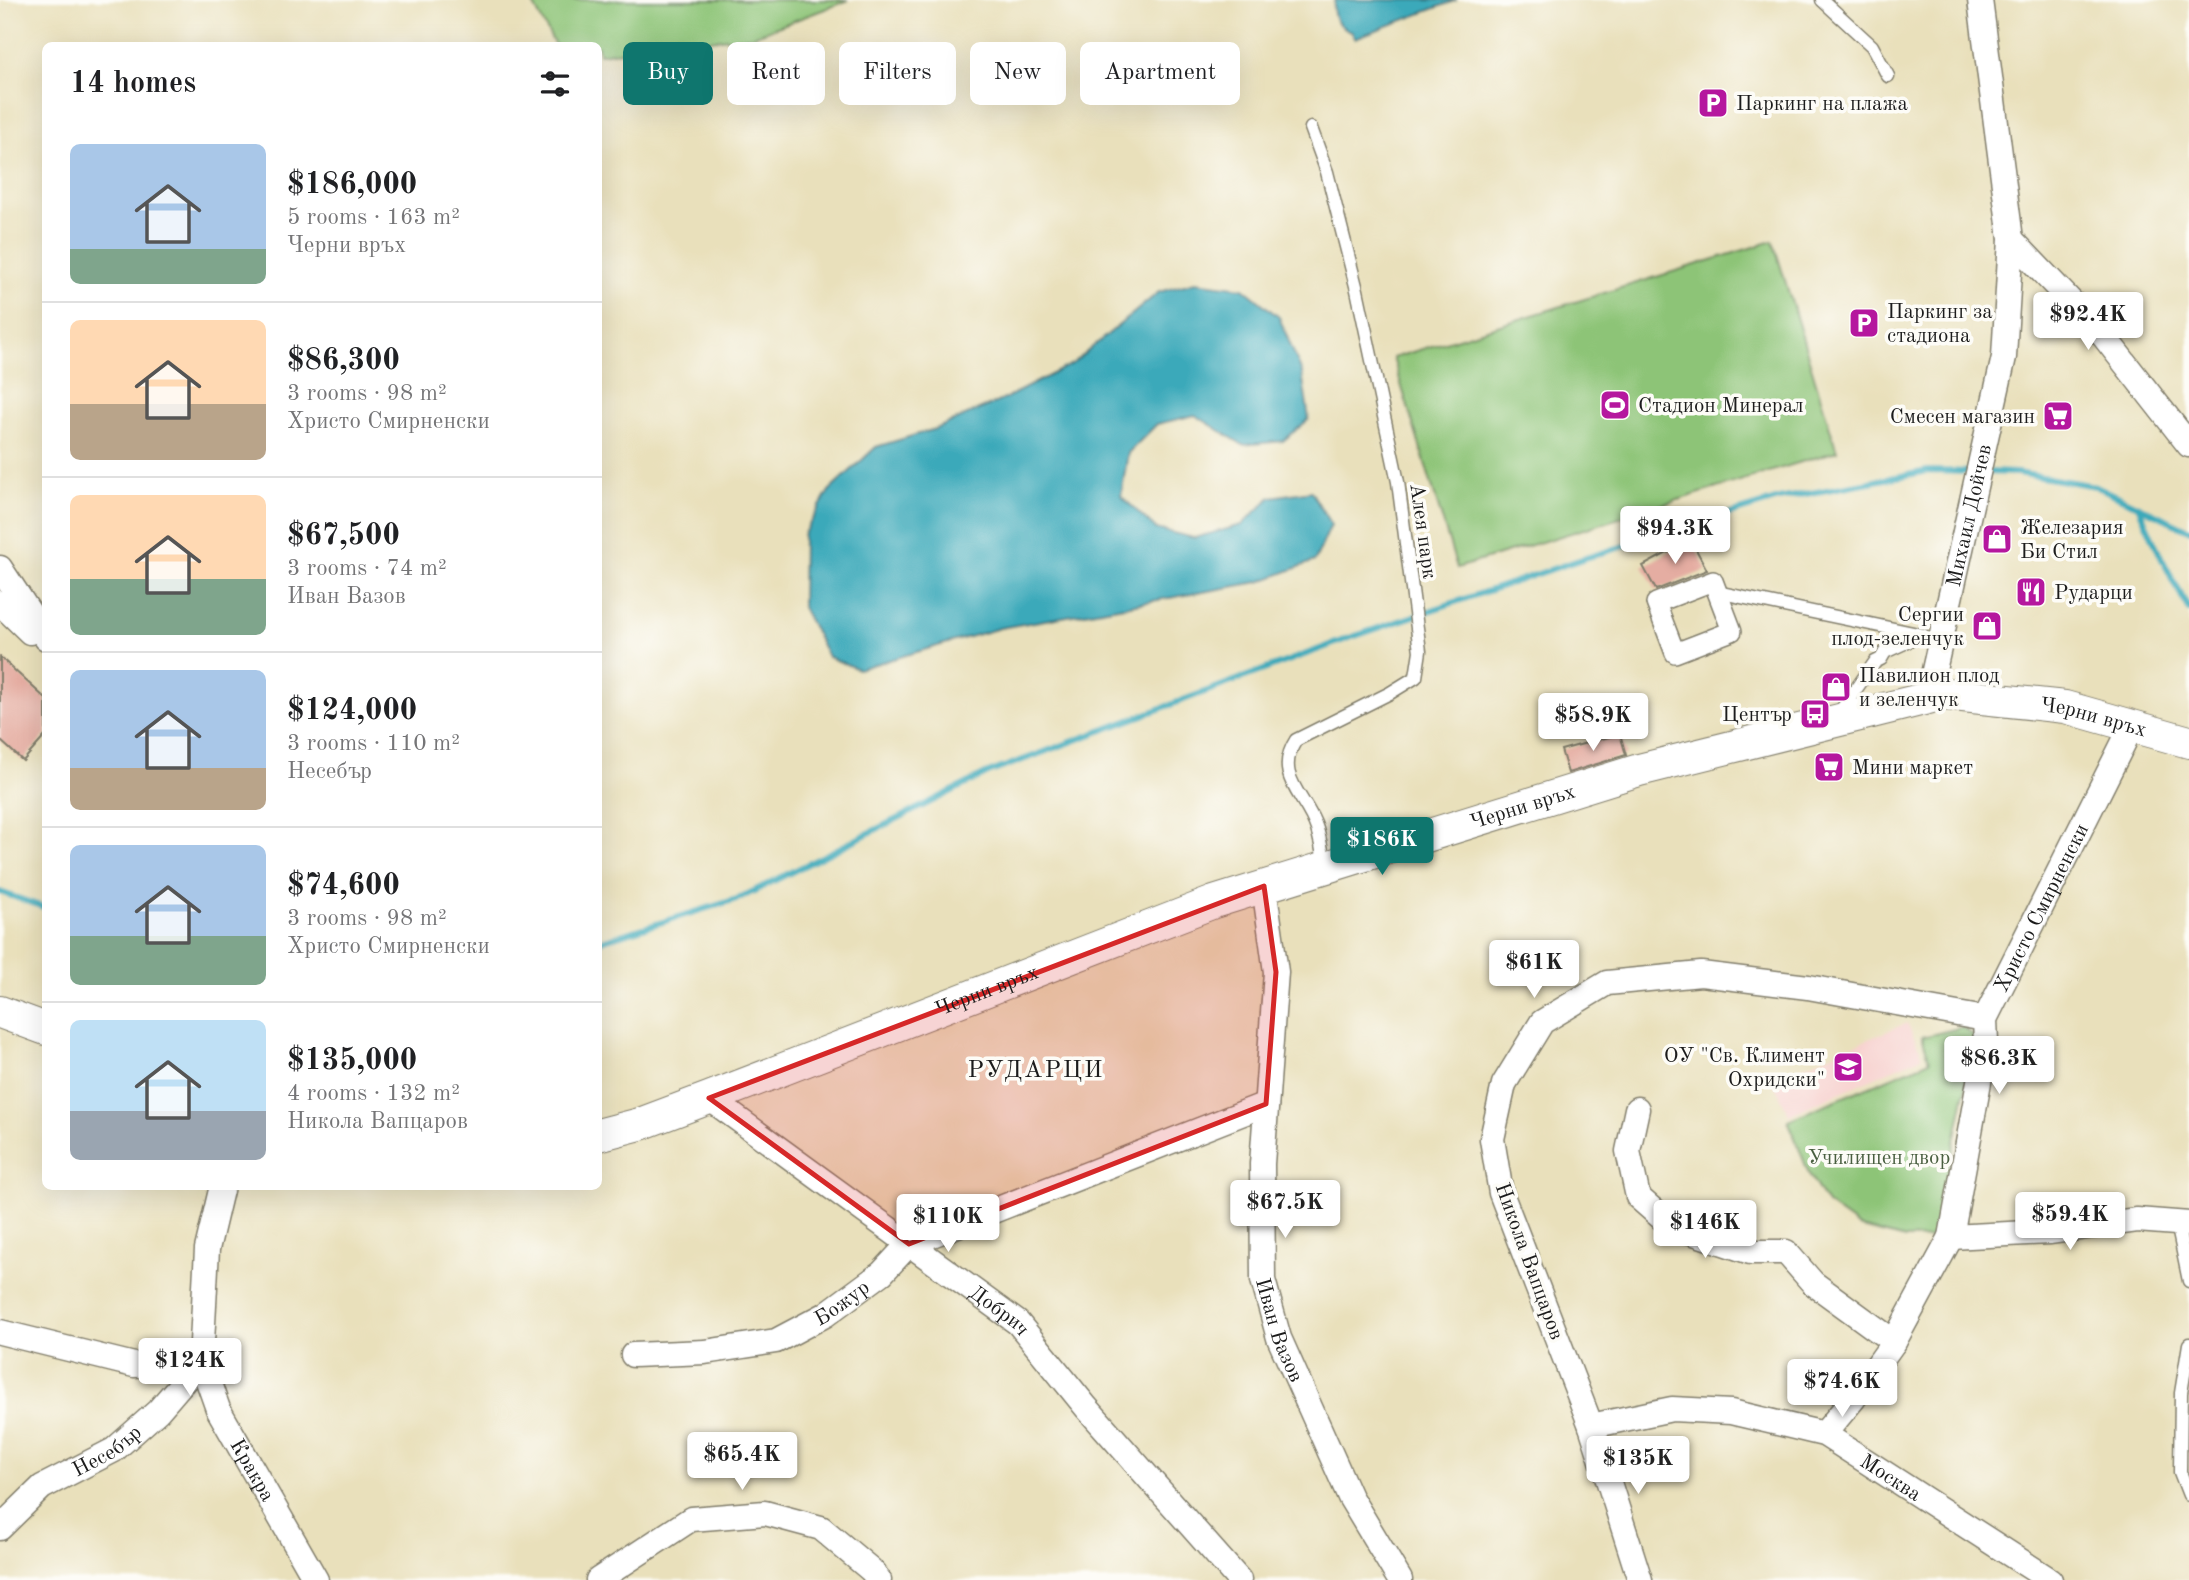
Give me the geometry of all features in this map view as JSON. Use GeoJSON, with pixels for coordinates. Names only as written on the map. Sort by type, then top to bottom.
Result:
{"type":"FeatureCollection","features":[{"type":"Feature","properties":{"kind":"street","name":"Михаил Дойчев"},"geometry":{"type":"LineString","coordinates":[[1928,697],[2004,356],[2011,239],[1980,0]]}},
{"type":"Feature","properties":{"kind":"street"},"geometry":{"type":"LineString","coordinates":[[2011,239],[2102,334],[2189,445]]}},
{"type":"Feature","properties":{"kind":"street"},"geometry":{"type":"LineString","coordinates":[[0,568],[42,632]]}},
{"type":"Feature","properties":{"kind":"street"},"geometry":{"type":"LineString","coordinates":[[0,603],[42,644]]}},
{"type":"Feature","properties":{"kind":"street","name":"Черни връх"},"geometry":{"type":"LineString","coordinates":[[602,1134],[640,1124],[709,1098],[1214,902],[1639,770],[1928,697],[1944,694],[2065,707],[2189,742]]}},
{"type":"Feature","properties":{"kind":"street","name":"Христо Смирненски"},"geometry":{"type":"LineString","coordinates":[[1824,1434],[1894,1342],[1951,1237],[1986,1043],[1985,1019],[2133,726]]}},
{"type":"Feature","properties":{"kind":"street","name":"Иван Вазов"},"geometry":{"type":"LineString","coordinates":[[1264,886],[1276,972],[1262,1164],[1263,1280],[1279,1338],[1350,1497],[1400,1580]]}},
{"type":"Feature","properties":{"kind":"street","name":"Никола Вапцаров"},"geometry":{"type":"LineString","coordinates":[[1640,1580],[1591,1426],[1501,1193],[1492,1139],[1504,1084],[1542,1022],[1607,983],[1701,974],[1808,987],[1985,1019]]}},
{"type":"Feature","properties":{"kind":"street"},"geometry":{"type":"LineString","coordinates":[[0,1012],[42,1028]]}},
{"type":"Feature","properties":{"kind":"street","name":"Добрич"},"geometry":{"type":"LineString","coordinates":[[709,1098],[1018,1323],[1086,1407],[1239,1580]]}},
{"type":"Feature","properties":{"kind":"street","name":"Божур"},"geometry":{"type":"LineString","coordinates":[[633,1355],[705,1352],[776,1340],[825,1315],[882,1273],[909,1244],[1266,1104]]}},
{"type":"Feature","properties":{"kind":"street"},"geometry":{"type":"LineString","coordinates":[[1637,1109],[1628,1151],[1639,1197],[1670,1226],[1750,1252],[1786,1252],[1813,1283],[1894,1342]]}},
{"type":"Feature","properties":{"kind":"street","name":"Кракра"},"geometry":{"type":"LineString","coordinates":[[221,1190],[207,1249],[201,1361],[218,1409],[316,1580]]}},
{"type":"Feature","properties":{"kind":"street"},"geometry":{"type":"LineString","coordinates":[[1951,1237],[2049,1232],[2137,1220],[2183,1223]]}},
{"type":"Feature","properties":{"kind":"street"},"geometry":{"type":"LineString","coordinates":[[0,1332],[134,1365],[201,1361]]}},
{"type":"Feature","properties":{"kind":"street","name":"Несебър"},"geometry":{"type":"LineString","coordinates":[[0,1528],[43,1487],[114,1450],[158,1412],[201,1361]]}},
{"type":"Feature","properties":{"kind":"street","name":"Москва"},"geometry":{"type":"LineString","coordinates":[[1591,1426],[1672,1409],[1731,1412],[1824,1434],[2050,1580]]}},
{"type":"Feature","properties":{"kind":"street"},"geometry":{"type":"LineString","coordinates":[[598,1580],[691,1518],[765,1513],[821,1528],[871,1570],[879,1580]]}},
{"type":"Feature","properties":{"kind":"lane"},"geometry":{"type":"LineString","coordinates":[[1822,0],[1872,46],[1888,76]]}},
{"type":"Feature","properties":{"kind":"lane","name":"Алея парк"},"geometry":{"type":"LineString","coordinates":[[1311,128],[1327,172],[1357,290],[1398,482],[1420,651],[1416,677],[1296,740],[1288,752],[1287,775],[1317,828],[1325,867]]}},
{"type":"Feature","properties":{"kind":"lane"},"geometry":{"type":"LineString","coordinates":[[1717,592],[1923,635],[1885,652],[1834,721]]}},
{"type":"Feature","properties":{"kind":"lane"},"geometry":{"type":"LineString","coordinates":[[2183,1223],[2189,1281]]}},
{"type":"Feature","properties":{"kind":"lane"},"geometry":{"type":"LineString","coordinates":[[2189,1344],[2181,1393],[2180,1472],[2189,1495]]}},
{"type":"Feature","properties":{"kind":"highlighted area"},"geometry":{"type":"Polygon","coordinates":[[[1264,886],[1276,972],[1266,1104],[909,1244],[709,1098],[1264,886]]]}},
{"type":"Feature","properties":{"kind":"shaded area","name":"ОУ \"Св. Климент Охридски\""},"geometry":{"type":"Polygon","coordinates":[[[1907,1023],[1923,1056],[1789,1115],[1772,1079],[1907,1023]]]}},
{"type":"Feature","properties":{"kind":"green space"},"geometry":{"type":"Polygon","coordinates":[[[531,0],[849,0],[753,36],[689,42],[623,42],[623,51],[602,54],[602,42],[553,42],[531,0]]]}},
{"type":"Feature","properties":{"kind":"green space","name":"Стадион Минерал"},"geometry":{"type":"Polygon","coordinates":[[[1773,241],[1837,451],[1457,568],[1393,358],[1773,241]]]}},
{"type":"Feature","properties":{"kind":"green space","name":"Училищен двор"},"geometry":{"type":"Polygon","coordinates":[[[1963,1027],[1976,1038],[1935,1238],[1906,1239],[1861,1228],[1827,1204],[1809,1174],[1788,1120],[1930,1061],[1922,1037],[1963,1027]]]}},
{"type":"Feature","properties":{"kind":"water"},"geometry":{"type":"Polygon","coordinates":[[[1335,0],[1457,0],[1355,38],[1351,31],[1336,19],[1335,0]]]}},
{"type":"Feature","properties":{"kind":"water"},"geometry":{"type":"Polygon","coordinates":[[[1195,282],[1243,288],[1279,317],[1302,373],[1309,419],[1283,441],[1243,445],[1195,415],[1157,424],[1128,453],[1121,496],[1156,529],[1194,538],[1242,525],[1271,497],[1311,491],[1331,525],[1315,561],[1259,582],[1000,628],[858,669],[828,657],[802,607],[803,535],[829,491],[876,447],[935,429],[1002,400],[1072,364],[1159,292],[1195,282]]]}},
{"type":"Feature","properties":{"kind":"building"},"geometry":{"type":"Polygon","coordinates":[[[1691,540],[1707,570],[1656,590],[1643,566],[1691,540]]]}},
{"type":"Feature","properties":{"kind":"building"},"geometry":{"type":"Polygon","coordinates":[[[0,657],[42,695],[42,740],[23,761],[0,740],[0,657]]]}},
{"type":"Feature","properties":{"kind":"building"},"geometry":{"type":"Polygon","coordinates":[[[1620,734],[1626,755],[1568,773],[1561,750],[1620,734]]]}},
{"type":"Feature","properties":{"kind":"waterway"},"geometry":{"type":"LineString","coordinates":[[602,941],[740,898],[988,773],[1352,637],[1582,559],[1779,499],[1928,471],[1974,472]]}},
{"type":"Feature","properties":{"kind":"waterway"},"geometry":{"type":"LineString","coordinates":[[1985,472],[2017,473],[2096,486],[2189,530]]}},
{"type":"Feature","properties":{"kind":"waterway"},"geometry":{"type":"LineString","coordinates":[[2139,508],[2189,610]]}},
{"type":"Feature","properties":{"kind":"waterway"},"geometry":{"type":"LineString","coordinates":[[0,892],[42,907]]}},
{"type":"Feature","properties":{"kind":"place","name":"Паркинг на плажа"},"geometry":{"type":"Point","coordinates":[1713,103]}},
{"type":"Feature","properties":{"kind":"place","name":"Паркинг за стадиона"},"geometry":{"type":"Point","coordinates":[1864,323]}},
{"type":"Feature","properties":{"kind":"place","name":"Стадион Минерал"},"geometry":{"type":"Point","coordinates":[1615,405]}},
{"type":"Feature","properties":{"kind":"place","name":"Смесен магазин"},"geometry":{"type":"Point","coordinates":[2058,416]}},
{"type":"Feature","properties":{"kind":"place","name":"Железария Би Стил"},"geometry":{"type":"Point","coordinates":[1997,539]}},
{"type":"Feature","properties":{"kind":"place","name":"Рударци"},"geometry":{"type":"Point","coordinates":[2031,592]}},
{"type":"Feature","properties":{"kind":"place","name":"Сергии плод-зеленчук"},"geometry":{"type":"Point","coordinates":[1987,626]}},
{"type":"Feature","properties":{"kind":"place","name":"Павилион плод и зеленчук"},"geometry":{"type":"Point","coordinates":[1836,687]}},
{"type":"Feature","properties":{"kind":"place","name":"Център"},"geometry":{"type":"Point","coordinates":[1815,714]}},
{"type":"Feature","properties":{"kind":"place","name":"Мини маркет"},"geometry":{"type":"Point","coordinates":[1829,767]}},
{"type":"Feature","properties":{"kind":"place","name":"ОУ \"Св. Климент Охридски\""},"geometry":{"type":"Point","coordinates":[1848,1067]}},
{"type":"Feature","properties":{"kind":"district","name":"РУДАРЦИ"},"geometry":{"type":"Point","coordinates":[1036,1069]}}]}
